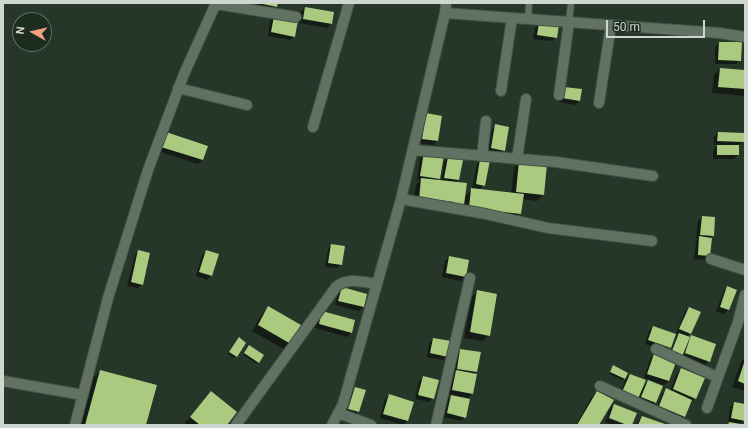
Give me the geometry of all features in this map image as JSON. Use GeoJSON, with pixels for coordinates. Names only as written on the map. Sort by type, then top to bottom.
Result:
{"type":"FeatureCollection","features":[{"type":"Feature","properties":{"kind":"street"},"geometry":{"type":"LineString","coordinates":[[75,425],[108,298],[148,170],[178,88],[216,3],[296,17]]}},
{"type":"Feature","properties":{"kind":"street"},"geometry":{"type":"LineString","coordinates":[[313,126],[349,3]]}},
{"type":"Feature","properties":{"kind":"street"},"geometry":{"type":"LineString","coordinates":[[332,425],[343,404],[401,199],[446,8],[512,18],[719,33],[745,37]]}},
{"type":"Feature","properties":{"kind":"street"},"geometry":{"type":"LineString","coordinates":[[501,91],[512,18]]}},
{"type":"Feature","properties":{"kind":"street"},"geometry":{"type":"LineString","coordinates":[[559,95],[569,22]]}},
{"type":"Feature","properties":{"kind":"street"},"geometry":{"type":"LineString","coordinates":[[599,103],[611,25]]}},
{"type":"Feature","properties":{"kind":"street"},"geometry":{"type":"LineString","coordinates":[[178,88],[246,105]]}},
{"type":"Feature","properties":{"kind":"street"},"geometry":{"type":"LineString","coordinates":[[517,159],[526,99]]}},
{"type":"Feature","properties":{"kind":"street"},"geometry":{"type":"LineString","coordinates":[[482,156],[486,121]]}},
{"type":"Feature","properties":{"kind":"street"},"geometry":{"type":"LineString","coordinates":[[413,150],[556,162],[653,176]]}},
{"type":"Feature","properties":{"kind":"street"},"geometry":{"type":"LineString","coordinates":[[401,199],[486,214],[548,228],[652,241]]}},
{"type":"Feature","properties":{"kind":"street"},"geometry":{"type":"LineString","coordinates":[[711,259],[745,270]]}},
{"type":"Feature","properties":{"kind":"street"},"geometry":{"type":"LineString","coordinates":[[436,425],[470,278]]}},
{"type":"Feature","properties":{"kind":"street"},"geometry":{"type":"LineString","coordinates":[[236,425],[336,287],[348,280],[377,284]]}},
{"type":"Feature","properties":{"kind":"street"},"geometry":{"type":"LineString","coordinates":[[707,408],[738,322],[745,295]]}},
{"type":"Feature","properties":{"kind":"street"},"geometry":{"type":"LineString","coordinates":[[656,350],[717,377]]}},
{"type":"Feature","properties":{"kind":"street"},"geometry":{"type":"LineString","coordinates":[[3,380],[83,395]]}},
{"type":"Feature","properties":{"kind":"street"},"geometry":{"type":"LineString","coordinates":[[600,386],[686,425]]}},
{"type":"Feature","properties":{"kind":"street"},"geometry":{"type":"LineString","coordinates":[[338,413],[372,425]]}},
{"type":"Feature","properties":{"kind":"lane"},"geometry":{"type":"LineString","coordinates":[[528,19],[529,3]]}},
{"type":"Feature","properties":{"kind":"lane"},"geometry":{"type":"LineString","coordinates":[[569,22],[571,3]]}},
{"type":"Feature","properties":{"kind":"building"},"geometry":{"type":"Polygon","coordinates":[[[258,3],[278,3],[277,7],[258,3]]]}},
{"type":"Feature","properties":{"kind":"building"},"geometry":{"type":"Polygon","coordinates":[[[305,7],[334,12],[332,24],[303,19],[305,7]]]}},
{"type":"Feature","properties":{"kind":"building"},"geometry":{"type":"Polygon","coordinates":[[[274,16],[298,20],[295,37],[271,32],[274,16]]]}},
{"type":"Feature","properties":{"kind":"building"},"geometry":{"type":"Polygon","coordinates":[[[539,23],[559,25],[557,38],[537,35],[539,23]]]}},
{"type":"Feature","properties":{"kind":"building"},"geometry":{"type":"Polygon","coordinates":[[[719,42],[742,42],[741,61],[718,60],[719,42]]]}},
{"type":"Feature","properties":{"kind":"building"},"geometry":{"type":"Polygon","coordinates":[[[720,68],[745,70],[745,89],[718,87],[720,68]]]}},
{"type":"Feature","properties":{"kind":"building"},"geometry":{"type":"Polygon","coordinates":[[[564,87],[582,89],[580,101],[562,98],[564,87]]]}},
{"type":"Feature","properties":{"kind":"building"},"geometry":{"type":"Polygon","coordinates":[[[426,113],[442,116],[438,141],[422,139],[426,113]]]}},
{"type":"Feature","properties":{"kind":"building"},"geometry":{"type":"Polygon","coordinates":[[[495,124],[509,127],[505,151],[491,148],[495,124]]]}},
{"type":"Feature","properties":{"kind":"building"},"geometry":{"type":"Polygon","coordinates":[[[166,132],[208,146],[203,160],[161,147],[166,132]]]}},
{"type":"Feature","properties":{"kind":"building"},"geometry":{"type":"Polygon","coordinates":[[[718,132],[744,133],[744,142],[717,141],[718,132]]]}},
{"type":"Feature","properties":{"kind":"building"},"geometry":{"type":"Polygon","coordinates":[[[717,145],[739,145],[739,155],[717,155],[717,145]]]}},
{"type":"Feature","properties":{"kind":"building"},"geometry":{"type":"Polygon","coordinates":[[[424,152],[444,155],[440,179],[420,176],[424,152]]]}},
{"type":"Feature","properties":{"kind":"building"},"geometry":{"type":"Polygon","coordinates":[[[448,157],[463,160],[459,180],[444,178],[448,157]]]}},
{"type":"Feature","properties":{"kind":"building"},"geometry":{"type":"Polygon","coordinates":[[[480,159],[490,160],[485,186],[476,184],[480,159]]]}},
{"type":"Feature","properties":{"kind":"building"},"geometry":{"type":"Polygon","coordinates":[[[519,161],[547,164],[544,195],[516,192],[519,161]]]}},
{"type":"Feature","properties":{"kind":"building"},"geometry":{"type":"Polygon","coordinates":[[[421,178],[467,183],[464,205],[454,204],[454,202],[427,199],[419,200],[421,178]]]}},
{"type":"Feature","properties":{"kind":"building"},"geometry":{"type":"Polygon","coordinates":[[[471,188],[524,194],[521,214],[469,208],[471,188]]]}},
{"type":"Feature","properties":{"kind":"building"},"geometry":{"type":"Polygon","coordinates":[[[702,216],[715,217],[714,236],[700,235],[702,216]]]}},
{"type":"Feature","properties":{"kind":"building"},"geometry":{"type":"Polygon","coordinates":[[[699,236],[712,238],[710,256],[698,255],[699,236]]]}},
{"type":"Feature","properties":{"kind":"building"},"geometry":{"type":"Polygon","coordinates":[[[331,244],[345,246],[342,265],[328,263],[331,244]]]}},
{"type":"Feature","properties":{"kind":"building"},"geometry":{"type":"Polygon","coordinates":[[[138,250],[150,253],[143,285],[131,282],[138,250]]]}},
{"type":"Feature","properties":{"kind":"building"},"geometry":{"type":"Polygon","coordinates":[[[206,250],[219,254],[212,276],[199,272],[206,250]]]}},
{"type":"Feature","properties":{"kind":"building"},"geometry":{"type":"Polygon","coordinates":[[[449,256],[469,260],[466,277],[446,273],[449,256]]]}},
{"type":"Feature","properties":{"kind":"building"},"geometry":{"type":"Polygon","coordinates":[[[727,286],[737,290],[729,310],[720,307],[727,286]]]}},
{"type":"Feature","properties":{"kind":"building"},"geometry":{"type":"Polygon","coordinates":[[[342,287],[367,294],[364,307],[338,301],[342,287]]]}},
{"type":"Feature","properties":{"kind":"building"},"geometry":{"type":"Polygon","coordinates":[[[477,290],[497,294],[490,336],[470,332],[477,290]]]}},
{"type":"Feature","properties":{"kind":"building"},"geometry":{"type":"Polygon","coordinates":[[[268,306],[301,325],[291,344],[258,325],[268,306]]]}},
{"type":"Feature","properties":{"kind":"building"},"geometry":{"type":"Polygon","coordinates":[[[689,307],[701,312],[691,334],[679,329],[689,307]]]}},
{"type":"Feature","properties":{"kind":"building"},"geometry":{"type":"Polygon","coordinates":[[[322,311],[355,320],[352,333],[319,324],[322,311]]]}},
{"type":"Feature","properties":{"kind":"building"},"geometry":{"type":"Polygon","coordinates":[[[653,326],[676,334],[671,348],[648,340],[653,326]]]}},
{"type":"Feature","properties":{"kind":"building"},"geometry":{"type":"Polygon","coordinates":[[[679,333],[690,337],[682,357],[671,353],[679,333]]]}},
{"type":"Feature","properties":{"kind":"building"},"geometry":{"type":"Polygon","coordinates":[[[691,335],[716,344],[710,362],[685,353],[691,335]]]}},
{"type":"Feature","properties":{"kind":"building"},"geometry":{"type":"Polygon","coordinates":[[[239,337],[246,343],[237,357],[229,352],[239,337]]]}},
{"type":"Feature","properties":{"kind":"building"},"geometry":{"type":"Polygon","coordinates":[[[433,338],[451,341],[448,357],[430,353],[433,338]]]}},
{"type":"Feature","properties":{"kind":"building"},"geometry":{"type":"Polygon","coordinates":[[[249,345],[264,355],[259,363],[244,353],[249,345]]]}},
{"type":"Feature","properties":{"kind":"building"},"geometry":{"type":"Polygon","coordinates":[[[460,349],[481,352],[477,372],[457,369],[460,349]]]}},
{"type":"Feature","properties":{"kind":"building"},"geometry":{"type":"Polygon","coordinates":[[[654,354],[676,362],[669,381],[647,374],[654,354]]]}},
{"type":"Feature","properties":{"kind":"building"},"geometry":{"type":"Polygon","coordinates":[[[745,360],[745,384],[738,381],[745,360]]]}},
{"type":"Feature","properties":{"kind":"building"},"geometry":{"type":"Polygon","coordinates":[[[613,365],[628,373],[625,379],[610,372],[613,365]]]}},
{"type":"Feature","properties":{"kind":"building"},"geometry":{"type":"Polygon","coordinates":[[[681,368],[705,378],[696,399],[673,389],[681,368]]]}},
{"type":"Feature","properties":{"kind":"building"},"geometry":{"type":"Polygon","coordinates":[[[100,370],[157,385],[146,425],[85,425],[100,370]]]}},
{"type":"Feature","properties":{"kind":"building"},"geometry":{"type":"Polygon","coordinates":[[[456,370],[477,374],[473,394],[452,390],[456,370]]]}},
{"type":"Feature","properties":{"kind":"building"},"geometry":{"type":"Polygon","coordinates":[[[630,374],[646,380],[638,399],[622,392],[630,374]]]}},
{"type":"Feature","properties":{"kind":"building"},"geometry":{"type":"Polygon","coordinates":[[[423,376],[439,380],[434,399],[418,395],[423,376]]]}},
{"type":"Feature","properties":{"kind":"building"},"geometry":{"type":"Polygon","coordinates":[[[648,380],[663,386],[656,403],[641,397],[648,380]]]}},
{"type":"Feature","properties":{"kind":"building"},"geometry":{"type":"Polygon","coordinates":[[[355,387],[366,390],[359,412],[348,409],[355,387]]]}},
{"type":"Feature","properties":{"kind":"building"},"geometry":{"type":"Polygon","coordinates":[[[666,388],[692,400],[685,417],[659,406],[666,388]]]}},
{"type":"Feature","properties":{"kind":"building"},"geometry":{"type":"Polygon","coordinates":[[[211,391],[237,412],[227,425],[200,425],[190,417],[211,391]]]}},
{"type":"Feature","properties":{"kind":"building"},"geometry":{"type":"Polygon","coordinates":[[[597,391],[614,400],[599,425],[577,425],[597,391]]]}},
{"type":"Feature","properties":{"kind":"building"},"geometry":{"type":"Polygon","coordinates":[[[389,394],[414,402],[408,421],[383,414],[389,394]]]}},
{"type":"Feature","properties":{"kind":"building"},"geometry":{"type":"Polygon","coordinates":[[[451,395],[470,399],[466,418],[447,413],[451,395]]]}},
{"type":"Feature","properties":{"kind":"building"},"geometry":{"type":"Polygon","coordinates":[[[734,402],[745,404],[745,421],[731,418],[734,402]]]}},
{"type":"Feature","properties":{"kind":"building"},"geometry":{"type":"Polygon","coordinates":[[[614,404],[637,413],[632,425],[627,425],[609,418],[614,404]]]}},
{"type":"Feature","properties":{"kind":"building"},"geometry":{"type":"Polygon","coordinates":[[[642,416],[668,425],[638,425],[642,416]]]}},
{"type":"Feature","properties":{"kind":"building"},"geometry":{"type":"Polygon","coordinates":[[[729,422],[741,424],[741,425],[728,425],[729,422]]]}}]}
